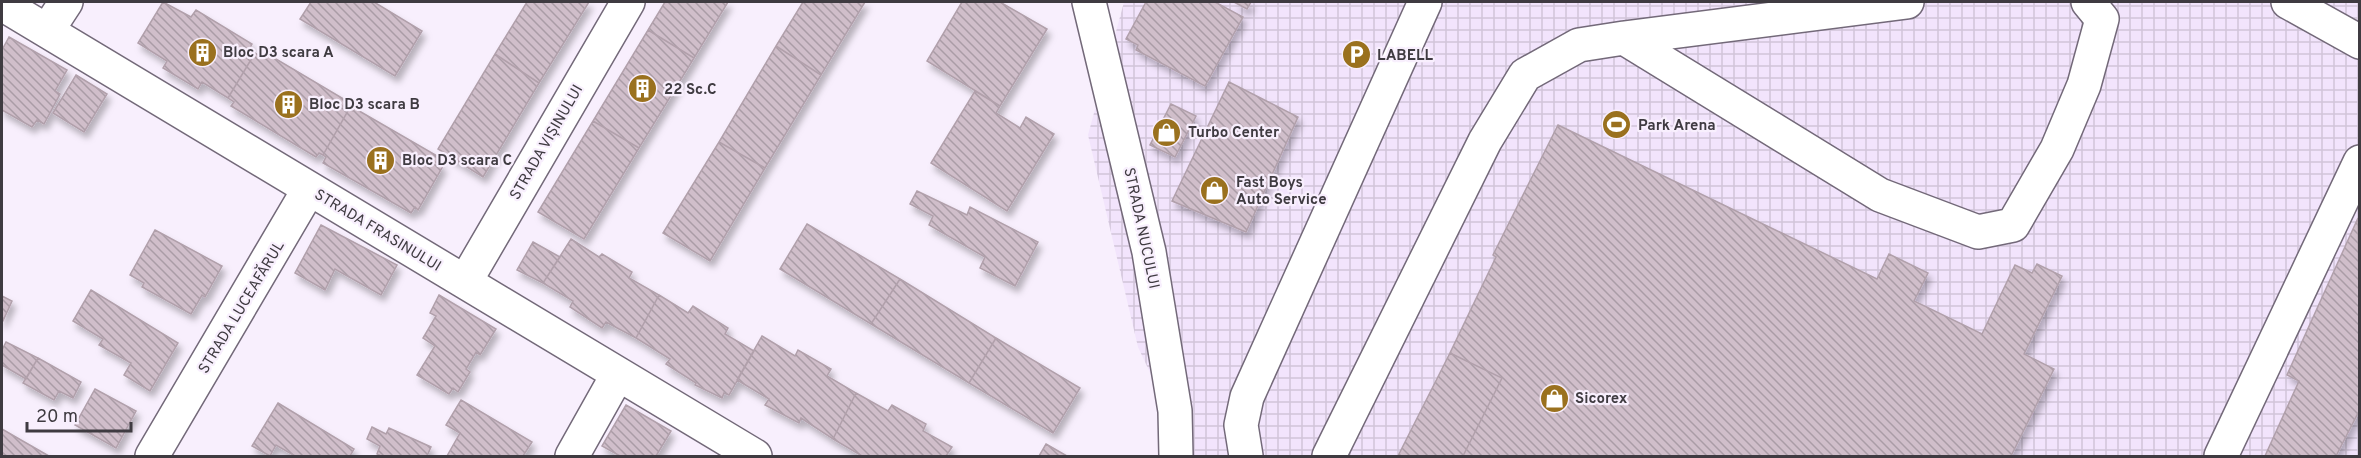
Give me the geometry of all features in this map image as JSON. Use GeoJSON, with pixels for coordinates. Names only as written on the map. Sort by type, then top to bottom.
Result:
{"type":"FeatureCollection","features":[{"type":"Feature","properties":{"kind":"street"},"geometry":{"type":"LineString","coordinates":[[47,31],[66,2]]}},
{"type":"Feature","properties":{"kind":"street","name":"STRADA VIȘINULUI"},"geometry":{"type":"LineString","coordinates":[[465,282],[628,2]]}},
{"type":"Feature","properties":{"kind":"street","name":"STRADA NUCULUI"},"geometry":{"type":"LineString","coordinates":[[1089,2],[1149,252],[1175,411],[1176,456]]}},
{"type":"Feature","properties":{"kind":"street"},"geometry":{"type":"LineString","coordinates":[[1246,456],[1241,425],[1247,397],[1425,2]]}},
{"type":"Feature","properties":{"kind":"street"},"geometry":{"type":"LineString","coordinates":[[1329,456],[1480,152],[1525,75],[1579,45],[1906,2]]}},
{"type":"Feature","properties":{"kind":"street"},"geometry":{"type":"LineString","coordinates":[[1624,38],[1880,195],[1978,232],[2013,225],[2057,149],[2084,86],[2102,19],[2088,2]]}},
{"type":"Feature","properties":{"kind":"street"},"geometry":{"type":"LineString","coordinates":[[2288,2],[2360,42]]}},
{"type":"Feature","properties":{"kind":"street","name":"STRADA FRASINULUI"},"geometry":{"type":"LineString","coordinates":[[2,4],[755,456]]}},
{"type":"Feature","properties":{"kind":"street"},"geometry":{"type":"LineString","coordinates":[[2221,456],[2360,162]]}},
{"type":"Feature","properties":{"kind":"street","name":"STRADA LUCEAFĂRUL"},"geometry":{"type":"LineString","coordinates":[[152,456],[309,189]]}},
{"type":"Feature","properties":{"kind":"street"},"geometry":{"type":"LineString","coordinates":[[572,456],[618,374]]}},
{"type":"Feature","properties":{"kind":"shaded area"},"geometry":{"type":"Polygon","coordinates":[[[1124,2],[2359,2],[2359,456],[1189,456],[1138,347],[1088,135],[1124,2]]]}},
{"type":"Feature","properties":{"kind":"building","name":"Bloc D3 scara A"},"geometry":{"type":"Polygon","coordinates":[[[163,2],[191,17],[196,10],[252,44],[249,50],[255,53],[228,98],[202,82],[198,89],[163,68],[167,61],[138,43],[163,2]]]}},
{"type":"Feature","properties":{"kind":"building"},"geometry":{"type":"Polygon","coordinates":[[[311,2],[374,2],[422,31],[395,76],[300,19],[311,2]]]}},
{"type":"Feature","properties":{"kind":"building"},"geometry":{"type":"Polygon","coordinates":[[[527,2],[589,2],[539,83],[495,54],[527,2]]]}},
{"type":"Feature","properties":{"kind":"building"},"geometry":{"type":"Polygon","coordinates":[[[665,2],[728,2],[694,58],[648,30],[665,2]]]}},
{"type":"Feature","properties":{"kind":"building"},"geometry":{"type":"Polygon","coordinates":[[[803,2],[865,2],[821,75],[776,46],[803,2]]]}},
{"type":"Feature","properties":{"kind":"building"},"geometry":{"type":"Polygon","coordinates":[[[962,2],[1000,2],[1047,29],[1000,106],[927,61],[962,2]]]}},
{"type":"Feature","properties":{"kind":"building"},"geometry":{"type":"Polygon","coordinates":[[[1146,2],[1215,2],[1243,17],[1205,86],[1136,50],[1138,45],[1126,39],[1146,2]]]}},
{"type":"Feature","properties":{"kind":"building"},"geometry":{"type":"Polygon","coordinates":[[[1234,2],[1251,2],[1247,9],[1234,2]]]}},
{"type":"Feature","properties":{"kind":"building","name":"22 Sc.C"},"geometry":{"type":"Polygon","coordinates":[[[648,30],[694,58],[639,148],[593,121],[648,30]]]}},
{"type":"Feature","properties":{"kind":"building"},"geometry":{"type":"Polygon","coordinates":[[[9,37],[67,70],[55,91],[60,94],[44,124],[37,120],[32,127],[2,110],[2,50],[9,37]]]}},
{"type":"Feature","properties":{"kind":"building"},"geometry":{"type":"Polygon","coordinates":[[[776,46],[821,75],[765,168],[719,142],[776,46]]]}},
{"type":"Feature","properties":{"kind":"building","name":"Bloc D3 scara B"},"geometry":{"type":"Polygon","coordinates":[[[255,53],[263,58],[266,53],[347,101],[343,106],[349,109],[323,155],[319,153],[316,157],[231,106],[234,102],[228,98],[255,53]]]}},
{"type":"Feature","properties":{"kind":"building"},"geometry":{"type":"Polygon","coordinates":[[[495,54],[539,83],[483,177],[438,149],[495,54]]]}},
{"type":"Feature","properties":{"kind":"building"},"geometry":{"type":"Polygon","coordinates":[[[76,75],[107,94],[84,132],[53,113],[76,75]]]}},
{"type":"Feature","properties":{"kind":"building"},"geometry":{"type":"Polygon","coordinates":[[[1229,82],[1298,117],[1246,232],[1172,201],[1229,82]]]}},
{"type":"Feature","properties":{"kind":"building"},"geometry":{"type":"Polygon","coordinates":[[[975,91],[1000,106],[996,113],[1020,128],[1026,117],[1054,134],[1007,211],[931,163],[975,91]]]}},
{"type":"Feature","properties":{"kind":"building"},"geometry":{"type":"Polygon","coordinates":[[[1171,104],[1196,116],[1175,157],[1150,145],[1171,104]]]}},
{"type":"Feature","properties":{"kind":"building","name":"Bloc D3 scara C"},"geometry":{"type":"Polygon","coordinates":[[[354,108],[439,157],[436,162],[443,166],[418,210],[415,207],[411,213],[323,163],[326,157],[323,155],[349,109],[353,111],[354,108]]]}},
{"type":"Feature","properties":{"kind":"building"},"geometry":{"type":"Polygon","coordinates":[[[593,121],[639,148],[584,239],[538,212],[593,121]]]}},
{"type":"Feature","properties":{"kind":"building"},"geometry":{"type":"Polygon","coordinates":[[[1558,125],[1877,279],[1889,254],[1928,273],[1914,301],[1982,334],[2015,265],[2032,273],[2037,264],[2062,276],[2024,354],[2054,369],[2011,456],[1463,456],[1502,378],[1450,353],[1496,257],[1493,255],[1558,125]]]}},
{"type":"Feature","properties":{"kind":"building"},"geometry":{"type":"Polygon","coordinates":[[[719,142],[765,168],[710,261],[663,233],[719,142]]]}},
{"type":"Feature","properties":{"kind":"building"},"geometry":{"type":"Polygon","coordinates":[[[917,191],[967,215],[970,207],[1038,242],[1015,286],[980,268],[985,257],[929,225],[933,216],[910,204],[917,191]]]}},
{"type":"Feature","properties":{"kind":"building"},"geometry":{"type":"Polygon","coordinates":[[[2358,218],[2360,409],[2336,456],[2265,456],[2299,381],[2287,375],[2358,218]]]}},
{"type":"Feature","properties":{"kind":"building"},"geometry":{"type":"Polygon","coordinates":[[[807,224],[900,279],[871,324],[780,269],[807,224]]]}},
{"type":"Feature","properties":{"kind":"building"},"geometry":{"type":"Polygon","coordinates":[[[321,225],[397,265],[381,295],[335,269],[325,290],[295,273],[321,225]]]}},
{"type":"Feature","properties":{"kind":"building"},"geometry":{"type":"Polygon","coordinates":[[[155,230],[222,266],[205,297],[202,295],[191,314],[142,287],[144,283],[130,275],[155,230]]]}},
{"type":"Feature","properties":{"kind":"building"},"geometry":{"type":"Polygon","coordinates":[[[571,239],[599,257],[602,254],[632,272],[629,278],[659,295],[636,338],[606,322],[602,328],[570,307],[573,301],[543,283],[571,239]]]}},
{"type":"Feature","properties":{"kind":"building"},"geometry":{"type":"Polygon","coordinates":[[[533,242],[560,257],[543,283],[517,270],[533,242]]]}},
{"type":"Feature","properties":{"kind":"building"},"geometry":{"type":"Polygon","coordinates":[[[900,279],[996,338],[969,383],[871,324],[900,279]]]}},
{"type":"Feature","properties":{"kind":"building"},"geometry":{"type":"Polygon","coordinates":[[[91,290],[178,343],[150,391],[124,375],[131,363],[99,345],[103,339],[73,321],[91,290]]]}},
{"type":"Feature","properties":{"kind":"building"},"geometry":{"type":"Polygon","coordinates":[[[439,295],[496,329],[480,355],[476,352],[466,369],[470,372],[458,392],[453,388],[449,394],[417,375],[435,346],[423,338],[436,316],[430,313],[439,295]]]}},
{"type":"Feature","properties":{"kind":"building"},"geometry":{"type":"Polygon","coordinates":[[[659,295],[688,313],[693,306],[728,328],[725,334],[754,351],[729,395],[724,393],[722,398],[695,385],[696,383],[666,364],[670,359],[636,338],[659,295]]]}},
{"type":"Feature","properties":{"kind":"building"},"geometry":{"type":"Polygon","coordinates":[[[2,296],[12,301],[2,323],[2,296]]]}},
{"type":"Feature","properties":{"kind":"building"},"geometry":{"type":"Polygon","coordinates":[[[762,336],[795,356],[798,350],[831,369],[827,376],[856,393],[833,439],[801,418],[799,423],[765,405],[769,399],[737,380],[762,336]]]}},
{"type":"Feature","properties":{"kind":"building"},"geometry":{"type":"Polygon","coordinates":[[[996,338],[1080,388],[1053,433],[969,383],[996,338]]]}},
{"type":"Feature","properties":{"kind":"building"},"geometry":{"type":"Polygon","coordinates":[[[6,342],[38,358],[26,379],[2,365],[2,350],[6,342]]]}},
{"type":"Feature","properties":{"kind":"building"},"geometry":{"type":"Polygon","coordinates":[[[1450,353],[1502,378],[1463,456],[1398,456],[1450,353]]]}},
{"type":"Feature","properties":{"kind":"building"},"geometry":{"type":"Polygon","coordinates":[[[38,358],[81,382],[73,398],[59,391],[54,400],[23,383],[38,358]]]}},
{"type":"Feature","properties":{"kind":"building"},"geometry":{"type":"Polygon","coordinates":[[[95,389],[136,411],[116,448],[75,425],[95,389]]]}},
{"type":"Feature","properties":{"kind":"building"},"geometry":{"type":"Polygon","coordinates":[[[856,393],[888,411],[892,405],[926,424],[923,431],[952,447],[946,456],[862,456],[833,439],[856,393]]]}},
{"type":"Feature","properties":{"kind":"building"},"geometry":{"type":"Polygon","coordinates":[[[461,400],[532,442],[523,456],[447,456],[460,433],[446,425],[461,400]]]}},
{"type":"Feature","properties":{"kind":"building"},"geometry":{"type":"Polygon","coordinates":[[[278,403],[354,449],[350,456],[295,456],[276,445],[270,456],[252,446],[278,403]]]}},
{"type":"Feature","properties":{"kind":"building"},"geometry":{"type":"Polygon","coordinates":[[[626,405],[671,431],[656,456],[620,456],[602,446],[626,405]]]}},
{"type":"Feature","properties":{"kind":"building"},"geometry":{"type":"Polygon","coordinates":[[[372,427],[386,434],[389,428],[431,447],[427,456],[381,456],[377,454],[380,446],[367,439],[372,427]]]}},
{"type":"Feature","properties":{"kind":"building"},"geometry":{"type":"Polygon","coordinates":[[[2,429],[49,456],[7,456],[2,453],[2,429]]]}},
{"type":"Feature","properties":{"kind":"building"},"geometry":{"type":"Polygon","coordinates":[[[1046,444],[1067,456],[1039,456],[1046,444]]]}},
{"type":"Feature","properties":{"kind":"place","name":"Bloc D3 scara A"},"geometry":{"type":"Point","coordinates":[202,52]}},
{"type":"Feature","properties":{"kind":"place","name":"LABELL"},"geometry":{"type":"Point","coordinates":[1356,55]}},
{"type":"Feature","properties":{"kind":"place","name":"22 Sc.C"},"geometry":{"type":"Point","coordinates":[643,89]}},
{"type":"Feature","properties":{"kind":"place","name":"Bloc D3 scara B"},"geometry":{"type":"Point","coordinates":[288,104]}},
{"type":"Feature","properties":{"kind":"place","name":"Park Arena"},"geometry":{"type":"Point","coordinates":[1617,125]}},
{"type":"Feature","properties":{"kind":"place","name":"Turbo Center"},"geometry":{"type":"Point","coordinates":[1167,132]}},
{"type":"Feature","properties":{"kind":"place","name":"Bloc D3 scara C"},"geometry":{"type":"Point","coordinates":[381,160]}},
{"type":"Feature","properties":{"kind":"place","name":"Fast Boys Auto Service"},"geometry":{"type":"Point","coordinates":[1215,191]}},
{"type":"Feature","properties":{"kind":"place","name":"Sicorex"},"geometry":{"type":"Point","coordinates":[1554,398]}}]}
